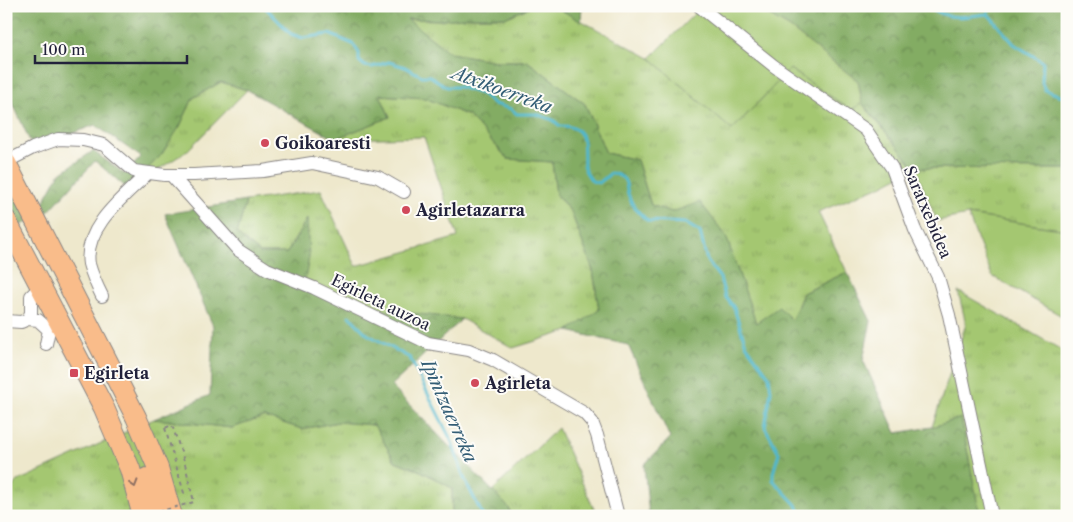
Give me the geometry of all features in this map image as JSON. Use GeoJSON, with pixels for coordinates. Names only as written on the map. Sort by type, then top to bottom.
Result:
{"type":"FeatureCollection","features":[{"type":"Feature","properties":{"kind":"main road"},"geometry":{"type":"LineString","coordinates":[[6,162],[136,417],[158,468],[172,516]]}},
{"type":"Feature","properties":{"kind":"main road"},"geometry":{"type":"LineString","coordinates":[[6,188],[131,437],[148,480],[157,516]]}},
{"type":"Feature","properties":{"kind":"main road"},"geometry":{"type":"LineString","coordinates":[[6,220],[104,408],[130,469],[143,516]]}},
{"type":"Feature","properties":{"kind":"street","name":"Saratxebidea"},"geometry":{"type":"LineString","coordinates":[[700,6],[774,66],[866,130],[892,168],[915,230],[938,277],[949,315],[992,516]]}},
{"type":"Feature","properties":{"kind":"street"},"geometry":{"type":"LineString","coordinates":[[6,162],[33,148],[58,139],[83,140],[104,145],[134,171],[171,175],[263,171],[312,163],[378,177],[404,192]]}},
{"type":"Feature","properties":{"kind":"street"},"geometry":{"type":"LineString","coordinates":[[102,296],[89,264],[91,240],[104,219],[148,173]]}},
{"type":"Feature","properties":{"kind":"street","name":"Egirleta auzoa"},"geometry":{"type":"LineString","coordinates":[[171,175],[238,250],[267,269],[314,288],[428,343],[469,350],[493,360],[584,413],[592,422],[597,435],[618,516]]}},
{"type":"Feature","properties":{"kind":"street"},"geometry":{"type":"LineString","coordinates":[[28,319],[31,313],[31,296],[40,286]]}},
{"type":"Feature","properties":{"kind":"street"},"geometry":{"type":"LineString","coordinates":[[6,321],[38,320],[50,339]]}},
{"type":"Feature","properties":{"kind":"path"},"geometry":{"type":"LineString","coordinates":[[143,516],[194,502],[185,464],[172,425],[165,428]]}},
{"type":"Feature","properties":{"kind":"green space"},"geometry":{"type":"Polygon","coordinates":[[[6,6],[582,6],[581,22],[560,9],[530,7],[507,17],[472,17],[443,20],[407,19],[450,53],[496,61],[527,61],[585,104],[606,153],[637,160],[651,205],[672,212],[700,202],[726,236],[756,323],[779,307],[792,320],[803,293],[847,272],[871,321],[863,360],[896,433],[932,427],[961,418],[980,516],[649,516],[644,465],[670,438],[628,345],[568,331],[599,310],[593,270],[571,212],[556,194],[552,162],[508,159],[469,116],[425,98],[380,95],[390,117],[335,139],[247,90],[221,82],[193,98],[180,126],[162,154],[128,189],[95,161],[48,212],[6,232],[6,180],[20,175],[41,207],[59,174],[93,151],[125,174],[141,157],[95,125],[33,148],[6,88],[6,6]]]}},
{"type":"Feature","properties":{"kind":"green space"},"geometry":{"type":"Polygon","coordinates":[[[702,6],[753,6],[790,28],[858,81],[862,103],[851,110],[790,69],[732,130],[650,58],[702,6]]]}},
{"type":"Feature","properties":{"kind":"green space"},"geometry":{"type":"Polygon","coordinates":[[[753,6],[1067,6],[1067,169],[915,168],[862,103],[858,81],[790,28],[753,6]]]}},
{"type":"Feature","properties":{"kind":"green space"},"geometry":{"type":"Polygon","coordinates":[[[530,7],[560,9],[650,58],[732,130],[790,69],[851,110],[862,103],[915,168],[883,185],[818,212],[847,272],[803,293],[792,320],[756,323],[726,237],[672,212],[651,205],[637,160],[606,153],[585,104],[527,61],[496,61],[450,53],[406,19],[443,20],[472,17],[507,17],[530,7]]]}},
{"type":"Feature","properties":{"kind":"green space"},"geometry":{"type":"Polygon","coordinates":[[[221,82],[247,90],[187,151],[128,189],[180,126],[193,98],[221,82]]]}},
{"type":"Feature","properties":{"kind":"green space"},"geometry":{"type":"Polygon","coordinates":[[[380,95],[425,98],[469,116],[508,159],[552,162],[556,194],[571,212],[593,270],[599,311],[568,331],[513,348],[462,319],[374,309],[303,285],[306,220],[287,253],[260,253],[237,234],[246,201],[321,190],[356,266],[458,237],[424,137],[335,139],[390,117],[380,95]]]}},
{"type":"Feature","properties":{"kind":"green space"},"geometry":{"type":"Polygon","coordinates":[[[915,168],[1067,169],[1067,230],[968,215],[937,221],[915,168]]]}},
{"type":"Feature","properties":{"kind":"green space"},"geometry":{"type":"Polygon","coordinates":[[[246,201],[237,234],[260,253],[287,253],[307,219],[309,257],[304,285],[374,309],[462,319],[391,386],[509,508],[511,516],[452,516],[452,488],[421,471],[395,461],[374,425],[338,422],[302,429],[264,417],[232,428],[154,419],[210,395],[213,326],[165,214],[246,201]]]}},
{"type":"Feature","properties":{"kind":"green space"},"geometry":{"type":"Polygon","coordinates":[[[968,215],[1067,230],[1067,319],[992,276],[968,215]]]}},
{"type":"Feature","properties":{"kind":"green space"},"geometry":{"type":"Polygon","coordinates":[[[958,291],[1067,353],[1067,516],[980,516],[961,419],[932,427],[966,324],[958,291]]]}},
{"type":"Feature","properties":{"kind":"green space"},"geometry":{"type":"Polygon","coordinates":[[[264,417],[302,429],[338,422],[374,425],[395,461],[421,471],[452,488],[452,516],[6,516],[6,497],[16,482],[154,419],[232,428],[264,417]]]}},
{"type":"Feature","properties":{"kind":"green space"},"geometry":{"type":"Polygon","coordinates":[[[558,428],[597,516],[511,516],[509,508],[491,492],[558,428]]]}},
{"type":"Feature","properties":{"kind":"waterway","name":"Atxikoerreka"},"geometry":{"type":"LineString","coordinates":[[264,6],[291,34],[303,38],[329,34],[353,44],[359,53],[359,61],[365,66],[372,67],[389,62],[405,67],[422,76],[430,76],[447,87],[459,87],[482,94],[494,104],[511,109],[517,114],[536,114],[553,120],[560,126],[576,129],[580,133],[584,145],[584,167],[592,181],[599,183],[611,173],[618,175],[626,183],[633,205],[648,221],[685,223],[700,232],[707,261],[720,278],[725,296],[734,308],[746,345],[769,376],[771,391],[765,427],[779,453],[773,473],[773,480],[798,507],[800,516]]}},
{"type":"Feature","properties":{"kind":"waterway"},"geometry":{"type":"LineString","coordinates":[[928,6],[943,14],[957,17],[988,14]]}},
{"type":"Feature","properties":{"kind":"waterway"},"geometry":{"type":"LineString","coordinates":[[988,6],[988,14],[1014,44],[1043,62],[1042,83],[1045,90],[1067,98]]}},
{"type":"Feature","properties":{"kind":"waterway","name":"Ipintzaerreka"},"geometry":{"type":"LineString","coordinates":[[349,316],[367,334],[410,358],[452,442],[464,478],[483,516]]}},
{"type":"Feature","properties":{"kind":"place","name":"Goikoaresti"},"geometry":{"type":"Point","coordinates":[265,143]}},
{"type":"Feature","properties":{"kind":"place","name":"Agirletazarra"},"geometry":{"type":"Point","coordinates":[406,210]}},
{"type":"Feature","properties":{"kind":"place","name":"Egirleta"},"geometry":{"type":"Point","coordinates":[74,373]}},
{"type":"Feature","properties":{"kind":"place","name":"Agirleta"},"geometry":{"type":"Point","coordinates":[475,383]}}]}
